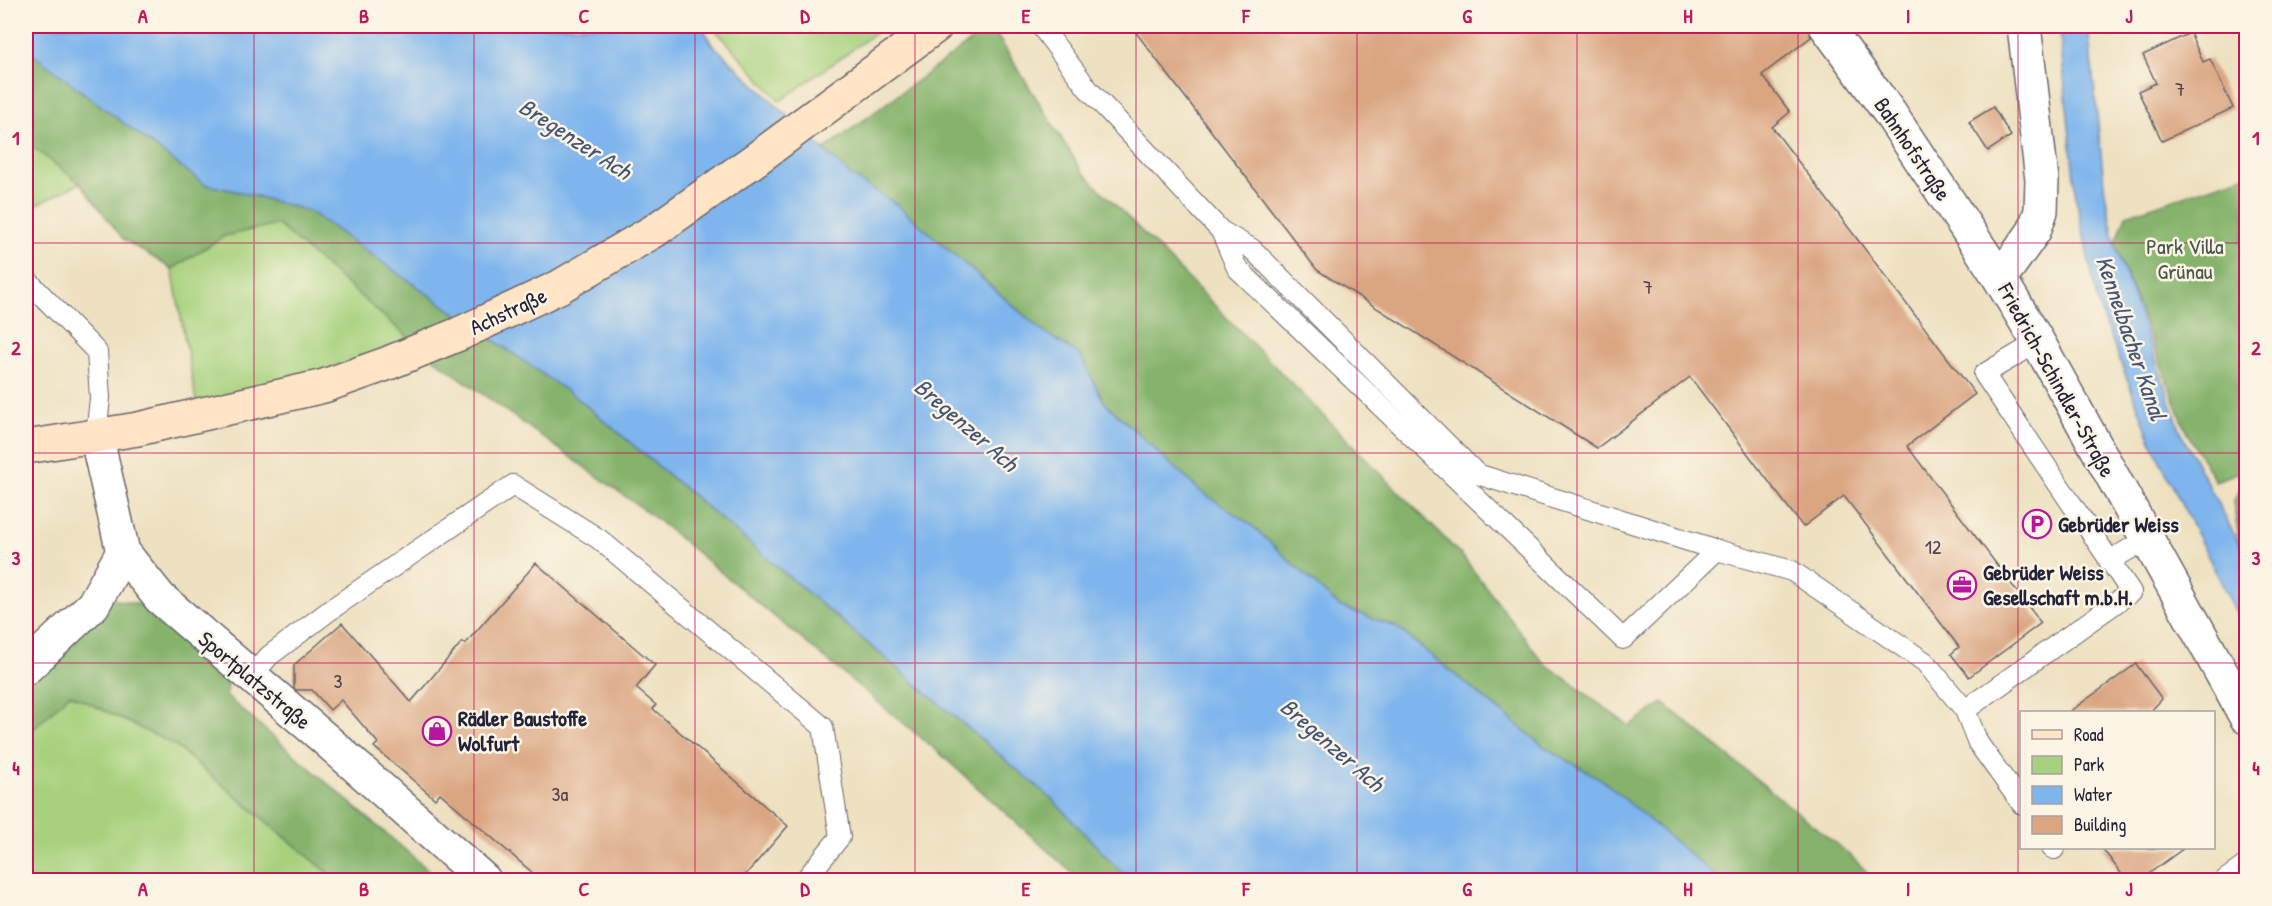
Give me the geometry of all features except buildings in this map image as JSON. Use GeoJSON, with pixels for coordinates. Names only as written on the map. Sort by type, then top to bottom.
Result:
{"type":"FeatureCollection","features":[{"type":"Feature","properties":{"kind":"main road","name":"Achstraße"},"geometry":{"type":"LineString","coordinates":[[26,447],[150,426],[303,391],[386,364],[459,334],[559,287],[654,231],[756,159],[931,29]]}},
{"type":"Feature","properties":{"kind":"street","name":"Bahnhofstraße"},"geometry":{"type":"LineString","coordinates":[[1826,26],[1889,112],[1997,274]]}},
{"type":"Feature","properties":{"kind":"street","name":"Friedrich-Schindler-Straße"},"geometry":{"type":"LineString","coordinates":[[2024,26],[2042,180],[2041,211],[2034,231],[2009,266],[1997,274],[2038,342],[2247,717]]}},
{"type":"Feature","properties":{"kind":"street","name":"Sportplatzstraße"},"geometry":{"type":"LineString","coordinates":[[96,435],[123,552],[160,598],[484,880]]}},
{"type":"Feature","properties":{"kind":"street"},"geometry":{"type":"LineString","coordinates":[[26,668],[93,605],[123,552]]}},
{"type":"Feature","properties":{"kind":"lane"},"geometry":{"type":"LineString","coordinates":[[1041,26],[1088,89],[1221,231],[1252,249],[1477,474],[1717,550],[1792,571],[1925,662],[1965,710],[1977,743],[2020,801]]}},
{"type":"Feature","properties":{"kind":"lane"},"geometry":{"type":"LineString","coordinates":[[1221,231],[1237,268],[1623,639],[1717,550]]}},
{"type":"Feature","properties":{"kind":"lane"},"geometry":{"type":"LineString","coordinates":[[26,279],[97,352],[100,398],[96,435]]}},
{"type":"Feature","properties":{"kind":"lane"},"geometry":{"type":"LineString","coordinates":[[1965,710],[2131,592],[1984,374],[2038,342]]}},
{"type":"Feature","properties":{"kind":"lane"},"geometry":{"type":"LineString","coordinates":[[251,677],[269,656],[333,608],[513,485],[599,539],[823,727],[840,837],[805,880]]}},
{"type":"Feature","properties":{"kind":"lane"},"geometry":{"type":"LineString","coordinates":[[2109,561],[2147,539]]}},
{"type":"Feature","properties":{"kind":"lane"},"geometry":{"type":"LineString","coordinates":[[2225,880],[2247,866]]}},
{"type":"Feature","properties":{"kind":"green space"},"geometry":{"type":"Polygon","coordinates":[[[712,26],[885,26],[780,101],[712,26]]]}},
{"type":"Feature","properties":{"kind":"green space"},"geometry":{"type":"Polygon","coordinates":[[[991,26],[1082,171],[1463,557],[1543,662],[1629,726],[1663,703],[1852,857],[1875,880],[1720,880],[1601,779],[1547,749],[1396,627],[1339,606],[1251,525],[1199,490],[1104,402],[1080,355],[1042,331],[896,204],[850,175],[822,151],[991,26]]]}},
{"type":"Feature","properties":{"kind":"green space"},"geometry":{"type":"Polygon","coordinates":[[[26,49],[204,184],[309,211],[581,401],[1052,799],[1117,868],[1135,880],[1080,880],[936,750],[654,517],[431,357],[277,224],[224,236],[172,269],[123,239],[80,183],[26,142],[26,49]]]}},
{"type":"Feature","properties":{"kind":"green space"},"geometry":{"type":"Polygon","coordinates":[[[26,142],[80,183],[26,210],[26,142]]]}},
{"type":"Feature","properties":{"kind":"green space","name":"Park Villa Grünau"},"geometry":{"type":"Polygon","coordinates":[[[2246,175],[2246,227],[2240,244],[2246,257],[2246,470],[2215,481],[2187,433],[2115,245],[2126,215],[2246,175]]]}},
{"type":"Feature","properties":{"kind":"green space"},"geometry":{"type":"Polygon","coordinates":[[[277,224],[431,357],[197,405],[172,269],[224,236],[277,224]]]}},
{"type":"Feature","properties":{"kind":"green space"},"geometry":{"type":"Polygon","coordinates":[[[2246,479],[2246,557],[2240,544],[2233,502],[2246,479]]]}},
{"type":"Feature","properties":{"kind":"green space"},"geometry":{"type":"Polygon","coordinates":[[[96,596],[144,605],[230,675],[226,696],[440,880],[337,880],[173,744],[70,694],[26,736],[26,664],[96,596]]]}},
{"type":"Feature","properties":{"kind":"green space"},"geometry":{"type":"Polygon","coordinates":[[[69,693],[173,744],[337,880],[26,880],[26,736],[69,693]]]}},
{"type":"Feature","properties":{"kind":"water","name":"Bregenzer Ach"},"geometry":{"type":"Polygon","coordinates":[[[26,26],[702,26],[712,44],[850,175],[896,204],[1042,331],[1080,355],[1104,402],[1199,490],[1251,525],[1339,606],[1396,627],[1547,749],[1601,779],[1720,880],[1135,880],[1117,868],[1052,799],[581,401],[309,211],[204,184],[26,49],[26,26]]]}},
{"type":"Feature","properties":{"kind":"water","name":"Kennelbacher Kanal"},"geometry":{"type":"Polygon","coordinates":[[[2059,26],[2088,26],[2105,193],[2115,245],[2182,435],[2246,557],[2246,632],[2155,451],[2098,304],[2076,198],[2059,26]]]}},
{"type":"Feature","properties":{"kind":"place","name":"Gebrüder Weiss"},"geometry":{"type":"Point","coordinates":[2037,524]}},
{"type":"Feature","properties":{"kind":"place","name":"Gebrüder Weiss Gesellschaft m.b.H."},"geometry":{"type":"Point","coordinates":[1962,585]}},
{"type":"Feature","properties":{"kind":"place","name":"Rädler Baustoffe Wolfurt"},"geometry":{"type":"Point","coordinates":[437,731]}}]}
